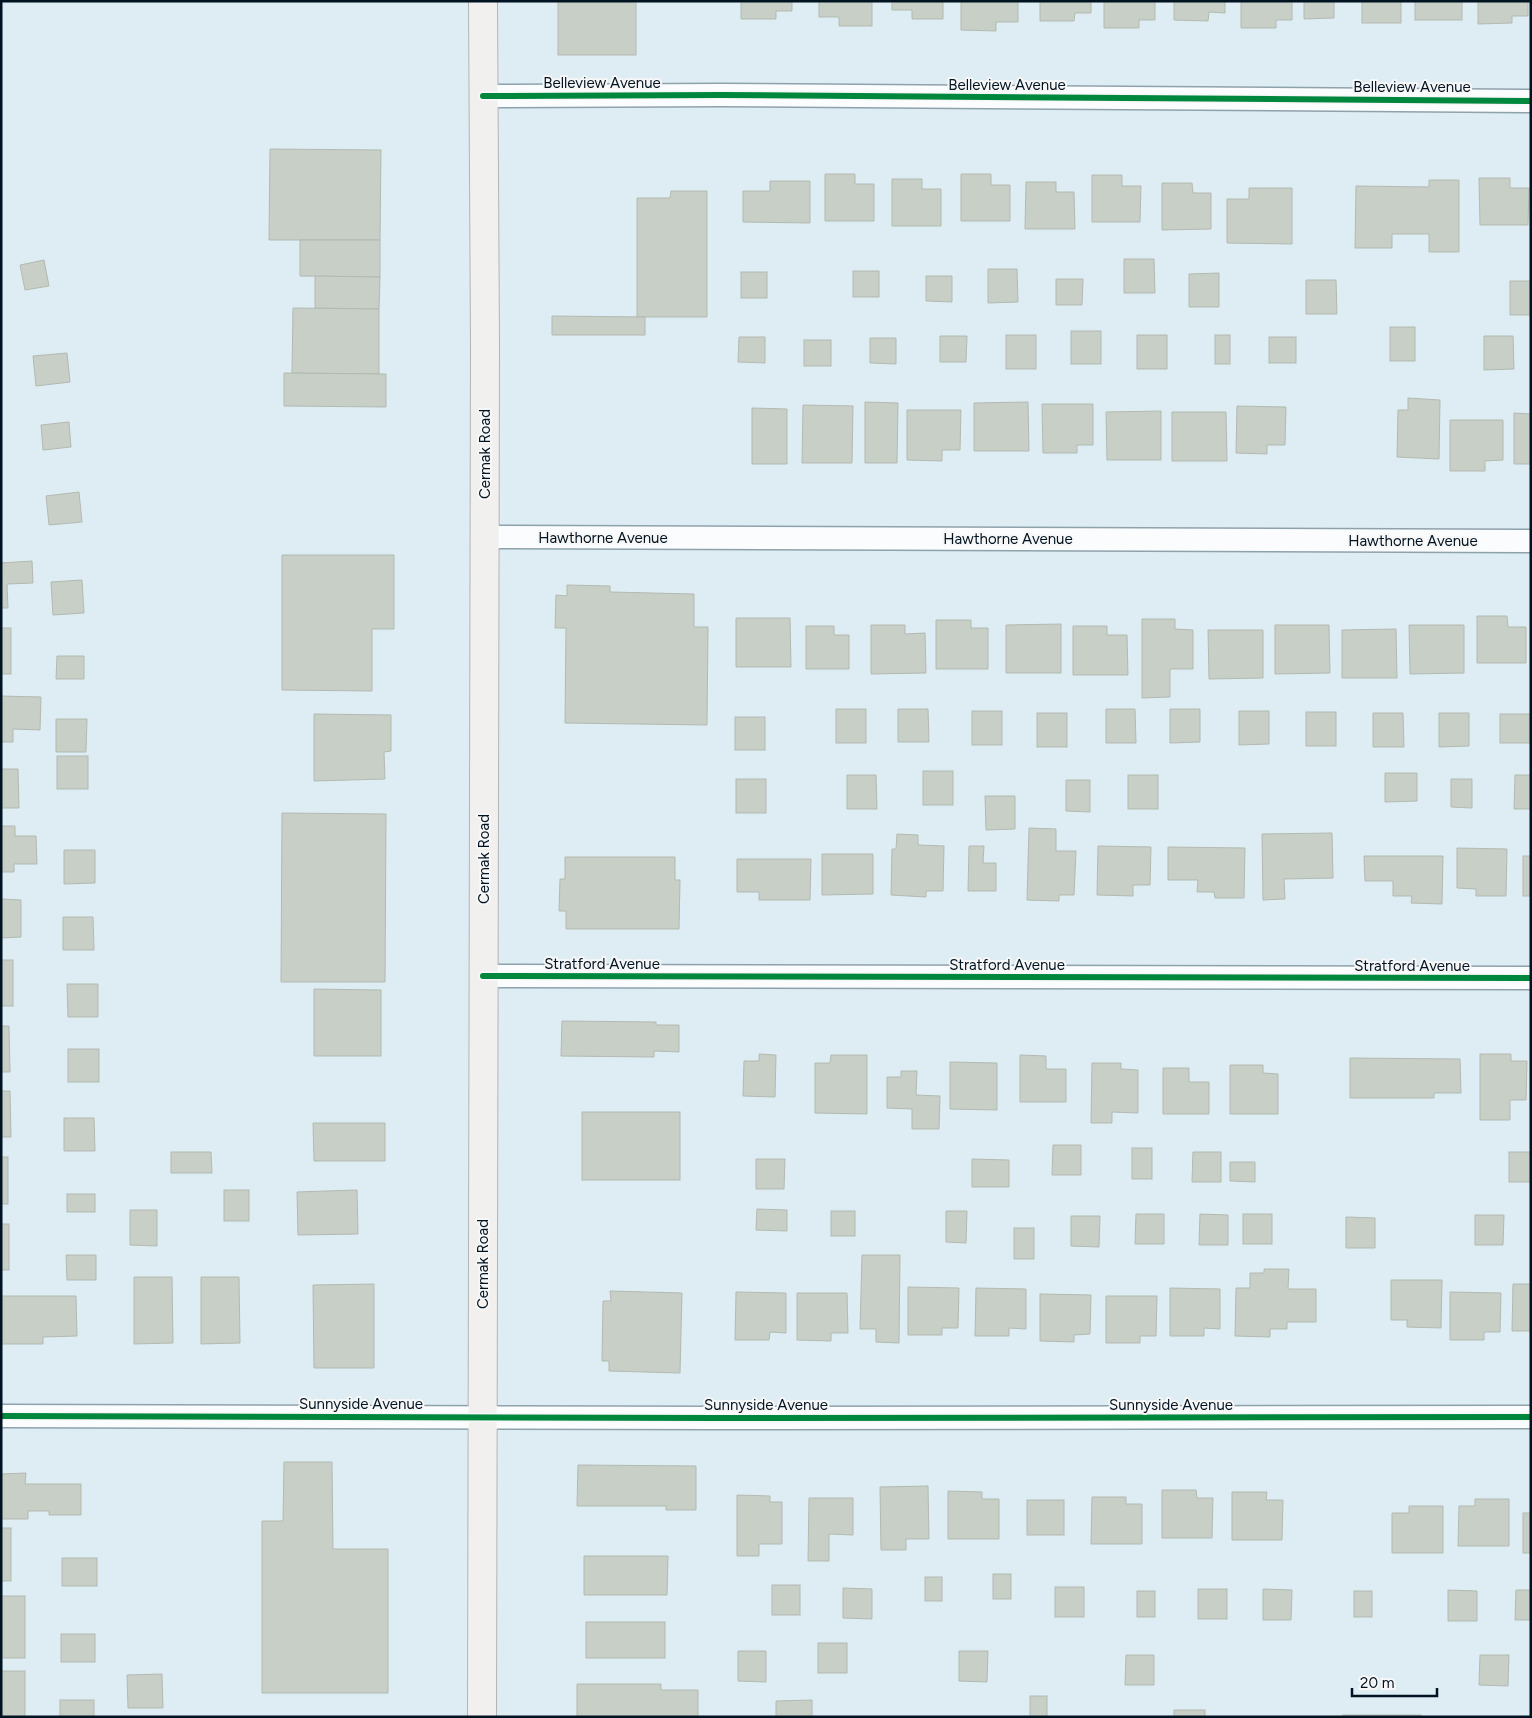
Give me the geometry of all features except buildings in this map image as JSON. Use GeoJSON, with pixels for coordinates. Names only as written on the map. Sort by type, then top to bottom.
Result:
{"type":"FeatureCollection","features":[{"type":"Feature","properties":{"kind":"main road","name":"Cermak Road"},"geometry":{"type":"LineString","coordinates":[[482,1],[485,537],[482,1717]]}},
{"type":"Feature","properties":{"kind":"street","name":"Belleview Avenue"},"geometry":{"type":"LineString","coordinates":[[483,96],[721,95],[1531,101]]}},
{"type":"Feature","properties":{"kind":"street","name":"Hawthorne Avenue"},"geometry":{"type":"LineString","coordinates":[[485,537],[1531,541]]}},
{"type":"Feature","properties":{"kind":"street","name":"Stratford Avenue"},"geometry":{"type":"LineString","coordinates":[[484,976],[1531,978]]}},
{"type":"Feature","properties":{"kind":"street","name":"Sunnyside Avenue"},"geometry":{"type":"LineString","coordinates":[[1,1416],[1531,1417]]}},
{"type":"Feature","properties":{"kind":"cycle path"},"geometry":{"type":"LineString","coordinates":[[483,96],[721,95],[1531,101]]}},
{"type":"Feature","properties":{"kind":"cycle path"},"geometry":{"type":"LineString","coordinates":[[483,976],[1531,978]]}},
{"type":"Feature","properties":{"kind":"cycle path"},"geometry":{"type":"LineString","coordinates":[[1,1416],[717,1418],[1531,1417]]}}]}
